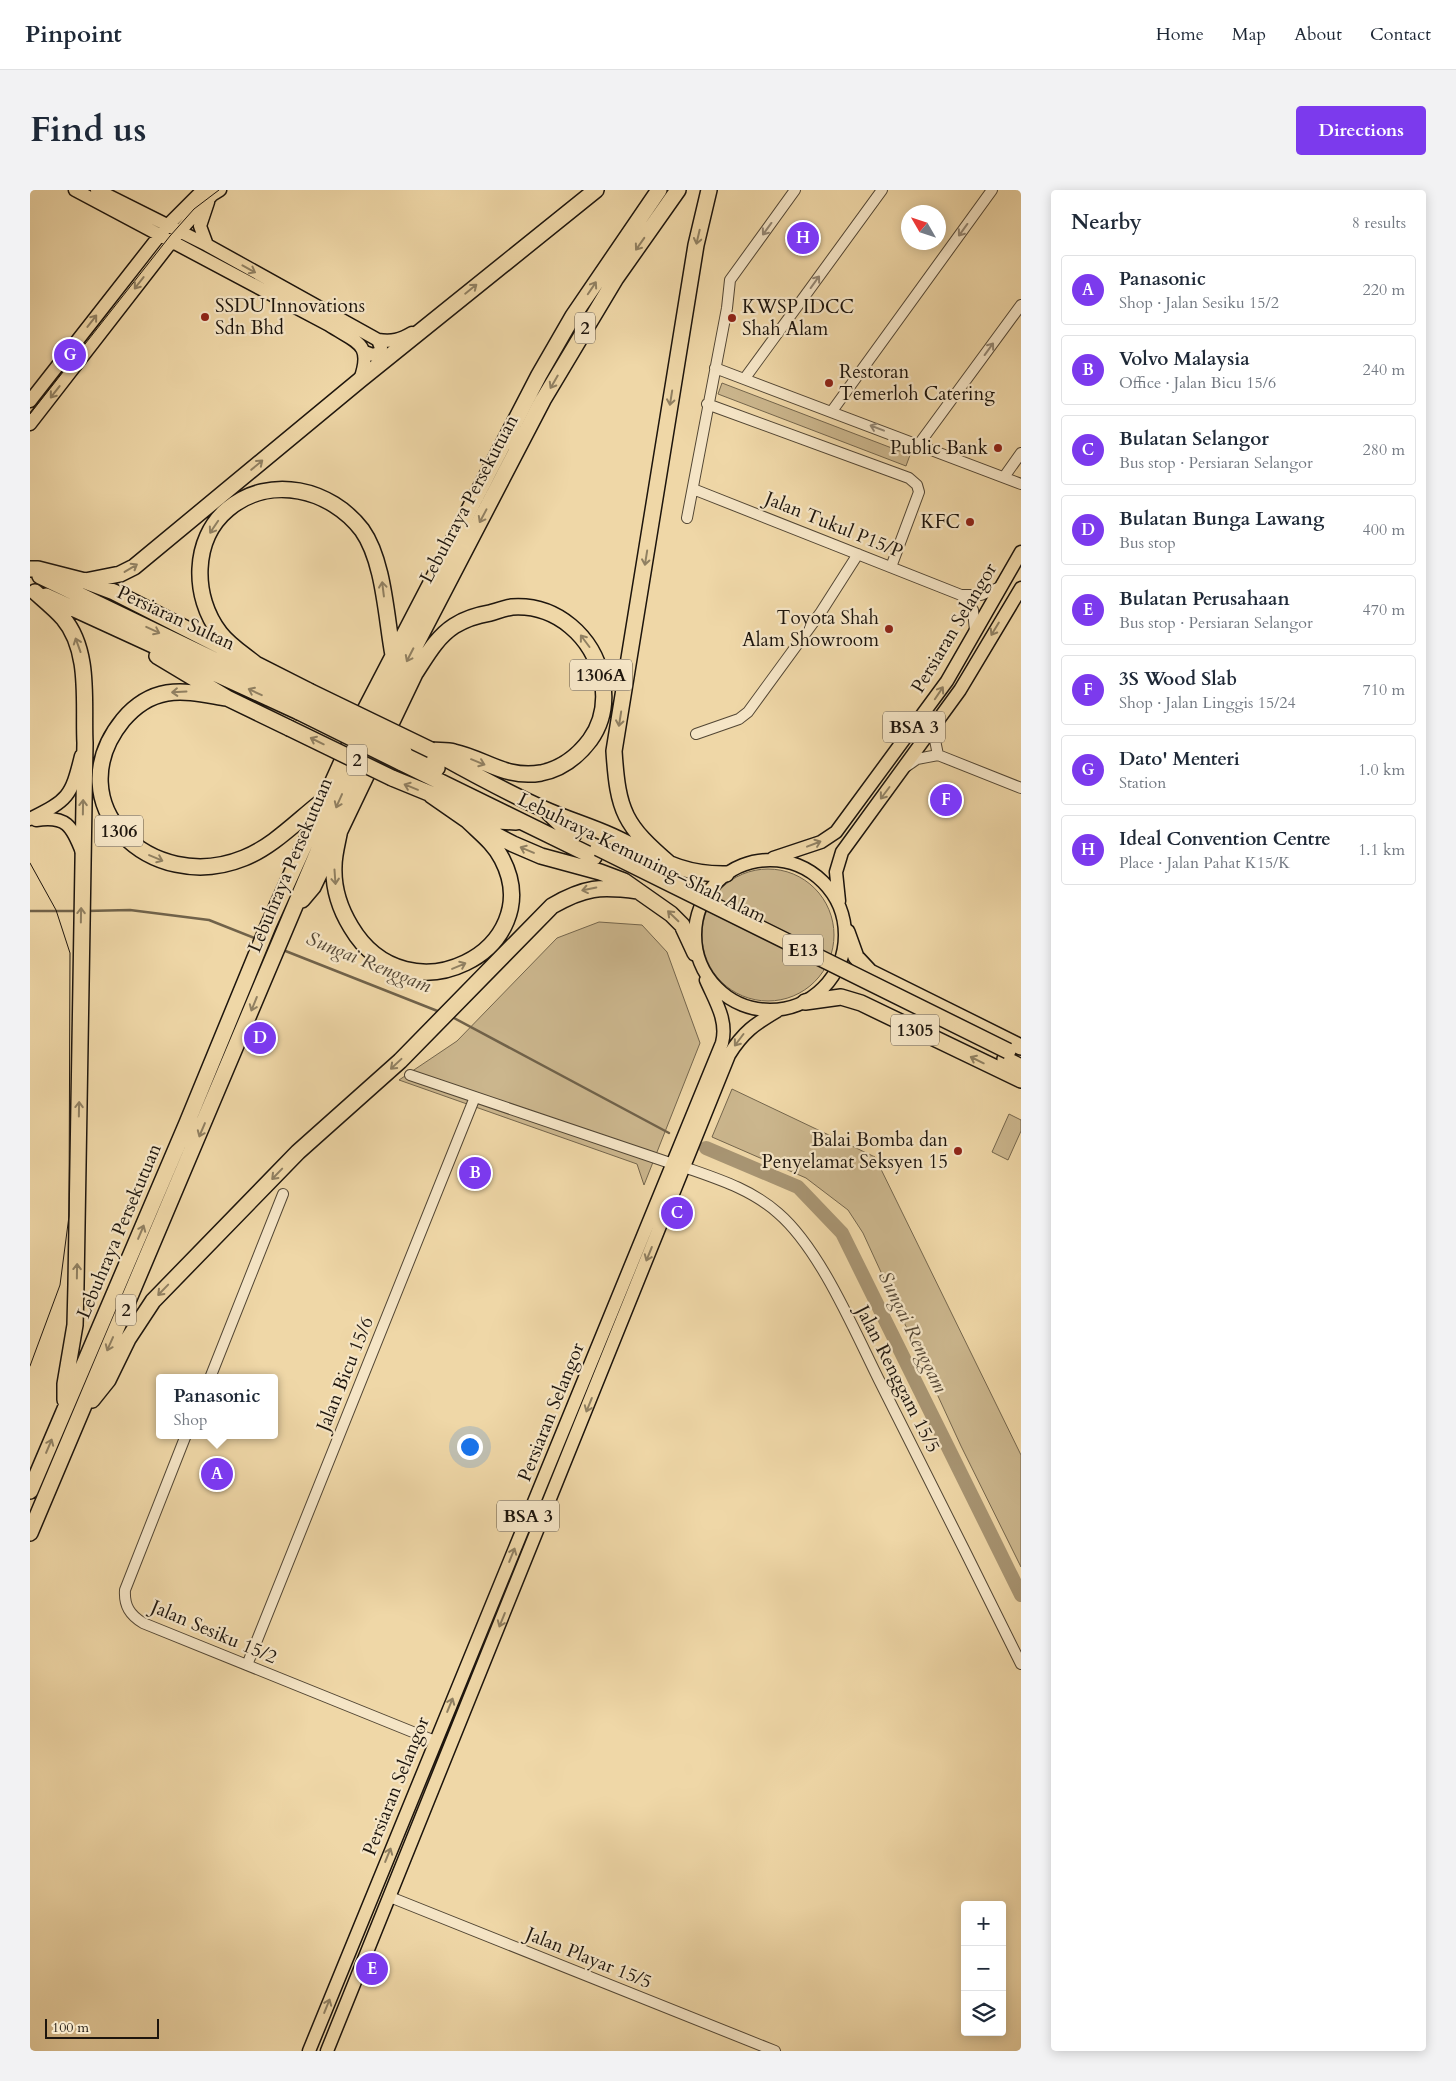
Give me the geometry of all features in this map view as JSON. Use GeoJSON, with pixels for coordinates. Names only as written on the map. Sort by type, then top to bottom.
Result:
{"type":"FeatureCollection","features":[{"type":"Feature","properties":{"kind":"highway"},"geometry":{"type":"LineString","coordinates":[[85,581],[120,574],[134,567],[433,320],[596,190]]}},
{"type":"Feature","properties":{"kind":"highway","name":"Lebuhraya Persekutuan"},"geometry":{"type":"LineString","coordinates":[[30,1491],[322,801],[394,654],[539,375],[573,316],[660,190]]}},
{"type":"Feature","properties":{"kind":"highway","name":"Lebuhraya Persekutuan"},"geometry":{"type":"LineString","coordinates":[[30,1533],[161,1228],[282,934],[360,752],[543,400],[616,278],[678,190]]}},
{"type":"Feature","properties":{"kind":"highway"},"geometry":{"type":"LineString","coordinates":[[671,865],[635,831],[626,815],[620,802],[616,784],[614,751],[696,245],[709,190]]}},
{"type":"Feature","properties":{"kind":"highway"},"geometry":{"type":"LineString","coordinates":[[394,654],[383,585],[376,561],[362,531],[341,509],[323,498],[302,490],[272,489],[250,496],[228,509],[213,527],[205,543],[200,570],[203,602],[215,625],[229,642],[304,702],[431,750],[546,811],[612,836],[671,865],[694,873],[726,874]]}},
{"type":"Feature","properties":{"kind":"highway"},"geometry":{"type":"LineString","coordinates":[[30,570],[38,568],[85,581],[135,602],[257,665]]}},
{"type":"Feature","properties":{"kind":"highway","name":"Persiaran Sultan"},"geometry":{"type":"LineString","coordinates":[[30,570],[304,702]]}},
{"type":"Feature","properties":{"kind":"highway"},"geometry":{"type":"LineString","coordinates":[[32,590],[64,619],[75,637],[82,656],[85,743],[75,1325],[65,1384],[66,1406]]}},
{"type":"Feature","properties":{"kind":"highway","name":"Persiaran Sultan"},"geometry":{"type":"LineString","coordinates":[[32,590],[109,624],[304,702]]}},
{"type":"Feature","properties":{"kind":"highway","name":"1306A"},"geometry":{"type":"LineString","coordinates":[[416,672],[430,649],[455,625],[476,616],[513,607],[539,610],[563,620],[576,630],[594,653],[603,682],[603,714],[596,731],[582,750],[563,766],[542,773],[522,775],[499,770],[454,752],[431,750]]}},
{"type":"Feature","properties":{"kind":"highway"},"geometry":{"type":"LineString","coordinates":[[291,913],[313,888],[416,672],[428,645],[432,611]]}},
{"type":"Feature","properties":{"kind":"highway"},"geometry":{"type":"LineString","coordinates":[[109,624],[135,643],[227,698],[392,778],[497,821],[523,822]]}},
{"type":"Feature","properties":{"kind":"highway","name":"1306"},"geometry":{"type":"LineString","coordinates":[[227,698],[188,692],[166,693],[144,701],[128,714],[113,733],[106,748],[100,774],[104,803],[118,831],[130,843],[150,856],[169,864],[190,868],[217,866],[244,858],[268,845],[322,801]]}},
{"type":"Feature","properties":{"kind":"highway","name":"Lebuhraya Kemuning–Shah Alam"},"geometry":{"type":"LineString","coordinates":[[304,702],[523,822],[596,853],[1014,1053],[1021,1067]]}},
{"type":"Feature","properties":{"kind":"highway","name":"Lebuhraya Kemuning–Shah Alam"},"geometry":{"type":"LineString","coordinates":[[402,757],[573,836],[596,853]]}},
{"type":"Feature","properties":{"kind":"highway"},"geometry":{"type":"LineString","coordinates":[[431,795],[467,820],[534,853],[624,881],[662,906],[682,925],[695,953]]}},
{"type":"Feature","properties":{"kind":"highway"},"geometry":{"type":"LineString","coordinates":[[546,811],[573,836]]}},
{"type":"Feature","properties":{"kind":"highway"},"geometry":{"type":"LineString","coordinates":[[340,829],[334,866],[336,891],[340,908],[358,938],[372,954],[402,970],[437,972],[455,969],[485,951],[504,924],[510,905],[510,885],[502,859],[492,845],[467,820]]}},
{"type":"Feature","properties":{"kind":"highway"},"geometry":{"type":"LineString","coordinates":[[80,1415],[108,1380],[128,1339],[153,1301],[298,1152],[400,1061],[552,906],[573,894],[592,888],[605,887],[638,891]]}},
{"type":"Feature","properties":{"kind":"highway"},"geometry":{"type":"LineString","coordinates":[[847,932],[856,958],[870,972],[1014,1053]]}},
{"type":"Feature","properties":{"kind":"highway","name":"1305"},"geometry":{"type":"LineString","coordinates":[[805,1002],[841,997],[861,1003],[1021,1080]]}},
{"type":"Feature","properties":{"kind":"main road"},"geometry":{"type":"LineString","coordinates":[[75,190],[142,220],[378,340],[390,342],[400,340],[433,320]]}},
{"type":"Feature","properties":{"kind":"main road"},"geometry":{"type":"LineString","coordinates":[[97,190],[142,220],[161,217],[181,210],[206,195],[220,190]]}},
{"type":"Feature","properties":{"kind":"main road"},"geometry":{"type":"LineString","coordinates":[[30,424],[206,195]]}},
{"type":"Feature","properties":{"kind":"main road"},"geometry":{"type":"LineString","coordinates":[[204,251],[200,226],[206,195]]}},
{"type":"Feature","properties":{"kind":"main road"},"geometry":{"type":"LineString","coordinates":[[30,401],[130,272],[181,210]]}},
{"type":"Feature","properties":{"kind":"main road"},"geometry":{"type":"LineString","coordinates":[[130,272],[145,246],[142,220]]}},
{"type":"Feature","properties":{"kind":"main road"},"geometry":{"type":"LineString","coordinates":[[158,258],[204,251],[329,325],[373,356],[379,354],[382,348],[378,340]]}},
{"type":"Feature","properties":{"kind":"main road"},"geometry":{"type":"LineString","coordinates":[[360,380],[366,363],[365,352]]}},
{"type":"Feature","properties":{"kind":"main road","name":"Persiaran Selangor"},"geometry":{"type":"LineString","coordinates":[[768,860],[821,842],[836,832],[929,708],[1021,552]]}},
{"type":"Feature","properties":{"kind":"main road","name":"Persiaran Selangor"},"geometry":{"type":"LineString","coordinates":[[840,905],[836,885],[837,862],[842,852],[939,720],[1021,588]]}},
{"type":"Feature","properties":{"kind":"main road"},"geometry":{"type":"LineString","coordinates":[[30,820],[64,800],[73,789],[85,743]]}},
{"type":"Feature","properties":{"kind":"main road"},"geometry":{"type":"LineString","coordinates":[[30,820],[59,819],[72,830],[82,852]]}},
{"type":"Feature","properties":{"kind":"main road"},"geometry":{"type":"LineString","coordinates":[[768,860],[787,862],[806,869],[831,891],[840,905],[847,932],[840,962],[823,989],[805,1002],[777,1010],[737,1001],[706,980],[695,953],[694,923],[706,895],[726,874],[746,864],[768,860]]}},
{"type":"Feature","properties":{"kind":"main road","name":"Persiaran Selangor"},"geometry":{"type":"LineString","coordinates":[[327,2051],[390,1897],[679,1165],[724,1033],[723,1018],[706,980]]}},
{"type":"Feature","properties":{"kind":"main road","name":"Persiaran Selangor"},"geometry":{"type":"LineString","coordinates":[[309,2051],[435,1741],[679,1165],[728,1055],[739,1038],[749,1028],[777,1010]]}},
{"type":"Feature","properties":{"kind":"street"},"geometry":{"type":"LineString","coordinates":[[687,518],[707,404],[727,308],[730,280],[795,190]]}},
{"type":"Feature","properties":{"kind":"street"},"geometry":{"type":"LineString","coordinates":[[745,378],[882,190]]}},
{"type":"Feature","properties":{"kind":"street"},"geometry":{"type":"LineString","coordinates":[[832,411],[992,190]]}},
{"type":"Feature","properties":{"kind":"street"},"geometry":{"type":"LineString","coordinates":[[919,444],[1021,305]]}},
{"type":"Feature","properties":{"kind":"street"},"geometry":{"type":"LineString","coordinates":[[715,368],[1021,484]]}},
{"type":"Feature","properties":{"kind":"street"},"geometry":{"type":"LineString","coordinates":[[707,404],[909,478],[917,485],[919,492],[891,567]]}},
{"type":"Feature","properties":{"kind":"street"},"geometry":{"type":"LineString","coordinates":[[1004,477],[1021,453]]}},
{"type":"Feature","properties":{"kind":"street","name":"Jalan Tukul P15/P"},"geometry":{"type":"LineString","coordinates":[[693,489],[961,595]]}},
{"type":"Feature","properties":{"kind":"street"},"geometry":{"type":"LineString","coordinates":[[696,734],[739,719],[748,712],[821,612],[858,554]]}},
{"type":"Feature","properties":{"kind":"street"},"geometry":{"type":"LineString","coordinates":[[961,595],[981,596],[1000,587]]}},
{"type":"Feature","properties":{"kind":"street"},"geometry":{"type":"LineString","coordinates":[[961,595],[973,610],[975,631]]}},
{"type":"Feature","properties":{"kind":"street"},"geometry":{"type":"LineString","coordinates":[[938,755],[935,740],[939,720]]}},
{"type":"Feature","properties":{"kind":"street"},"geometry":{"type":"LineString","coordinates":[[903,769],[917,759],[938,755],[1021,788]]}},
{"type":"Feature","properties":{"kind":"street"},"geometry":{"type":"LineString","coordinates":[[410,1075],[679,1165]]}},
{"type":"Feature","properties":{"kind":"street","name":"Jalan Bicu 15/6"},"geometry":{"type":"LineString","coordinates":[[247,1665],[475,1097]]}},
{"type":"Feature","properties":{"kind":"street","name":"Jalan Renggam 15/5"},"geometry":{"type":"LineString","coordinates":[[679,1165],[735,1185],[767,1204],[788,1222],[814,1256],[846,1314],[1021,1664]]}},
{"type":"Feature","properties":{"kind":"street"},"geometry":{"type":"LineString","coordinates":[[212,1374],[283,1194]]}},
{"type":"Feature","properties":{"kind":"street","name":"Jalan Sesiku 15/2"},"geometry":{"type":"LineString","coordinates":[[184,1439],[124,1590],[124,1600],[134,1617],[143,1624],[435,1741]]}},
{"type":"Feature","properties":{"kind":"street","name":"Jalan Playar 15/5"},"geometry":{"type":"LineString","coordinates":[[390,1897],[775,2051]]}},
{"type":"Feature","properties":{"kind":"shaded area"},"geometry":{"type":"Polygon","coordinates":[[[722,383],[910,455],[906,466],[718,394],[722,383]]]}},
{"type":"Feature","properties":{"kind":"shaded area"},"geometry":{"type":"Polygon","coordinates":[[[768,869],[793,874],[804,880],[814,889],[823,899],[829,910],[834,935],[829,960],[823,971],[814,981],[804,990],[793,996],[768,1001],[743,996],[732,990],[722,981],[713,971],[707,960],[702,935],[707,910],[713,899],[722,889],[732,880],[743,874],[768,869]]]}},
{"type":"Feature","properties":{"kind":"shaded area"},"geometry":{"type":"Polygon","coordinates":[[[599,922],[642,925],[667,952],[700,1043],[644,1185],[637,1164],[399,1080],[457,1041],[557,938],[599,922]]]}},
{"type":"Feature","properties":{"kind":"shaded area"},"geometry":{"type":"Polygon","coordinates":[[[732,1089],[875,1157],[1021,1455],[1021,1567],[961,1446],[863,1233],[848,1210],[806,1178],[712,1137],[732,1089]]]}},
{"type":"Feature","properties":{"kind":"shaded area"},"geometry":{"type":"Polygon","coordinates":[[[1009,1114],[1021,1120],[1021,1131],[1008,1160],[992,1152],[1009,1114]]]}},
{"type":"Feature","properties":{"kind":"waterway","name":"Sungai Renggam"},"geometry":{"type":"LineString","coordinates":[[86,911],[130,910],[209,920],[257,939]]}},
{"type":"Feature","properties":{"kind":"waterway","name":"Sungai Renggam"},"geometry":{"type":"LineString","coordinates":[[30,911],[76,911]]}},
{"type":"Feature","properties":{"kind":"waterway","name":"Sungai Renggam"},"geometry":{"type":"LineString","coordinates":[[283,950],[440,1012]]}},
{"type":"Feature","properties":{"kind":"waterway","name":"Sungai Renggam"},"geometry":{"type":"LineString","coordinates":[[452,1017],[669,1133]]}},
{"type":"Feature","properties":{"kind":"waterway","name":"Sungai Renggam"},"geometry":{"type":"LineString","coordinates":[[706,1148],[798,1187],[842,1233],[1021,1595]]}},
{"type":"Feature","properties":{"kind":"tram line"},"geometry":{"type":"LineString","coordinates":[[30,414],[170,236],[194,209],[219,190]]}},
{"type":"Feature","properties":{"kind":"tram line"},"geometry":{"type":"LineString","coordinates":[[30,863],[56,910],[70,953],[69,1216],[60,1285],[30,1366]]}},
{"type":"Feature","properties":{"kind":"place","name":"Ideal Convention Centre"},"geometry":{"type":"Point","coordinates":[803,238]}},
{"type":"Feature","properties":{"kind":"place","name":"SSDU Innovations Sdn Bhd"},"geometry":{"type":"Point","coordinates":[205,317]}},
{"type":"Feature","properties":{"kind":"place","name":"KWSP IDCC Shah Alam"},"geometry":{"type":"Point","coordinates":[732,318]}},
{"type":"Feature","properties":{"kind":"place","name":"Dato' Menteri"},"geometry":{"type":"Point","coordinates":[70,355]}},
{"type":"Feature","properties":{"kind":"place","name":"Restoran Temerloh Catering"},"geometry":{"type":"Point","coordinates":[829,383]}},
{"type":"Feature","properties":{"kind":"place","name":"Public Bank"},"geometry":{"type":"Point","coordinates":[998,448]}},
{"type":"Feature","properties":{"kind":"place","name":"KFC"},"geometry":{"type":"Point","coordinates":[970,522]}},
{"type":"Feature","properties":{"kind":"place","name":"Toyota Shah Alam Showroom"},"geometry":{"type":"Point","coordinates":[889,629]}},
{"type":"Feature","properties":{"kind":"place","name":"3S Wood Slab"},"geometry":{"type":"Point","coordinates":[946,800]}},
{"type":"Feature","properties":{"kind":"place","name":"Bulatan Bunga Lawang"},"geometry":{"type":"Point","coordinates":[260,1038]}},
{"type":"Feature","properties":{"kind":"place","name":"Balai Bomba dan Penyelamat Seksyen 15"},"geometry":{"type":"Point","coordinates":[958,1151]}},
{"type":"Feature","properties":{"kind":"place","name":"Volvo Malaysia"},"geometry":{"type":"Point","coordinates":[475,1173]}},
{"type":"Feature","properties":{"kind":"place","name":"Bulatan Selangor"},"geometry":{"type":"Point","coordinates":[677,1213]}},
{"type":"Feature","properties":{"kind":"place","name":"Panasonic"},"geometry":{"type":"Point","coordinates":[217,1474]}},
{"type":"Feature","properties":{"kind":"place","name":"Bulatan Perusahaan"},"geometry":{"type":"Point","coordinates":[372,1969]}}]}
